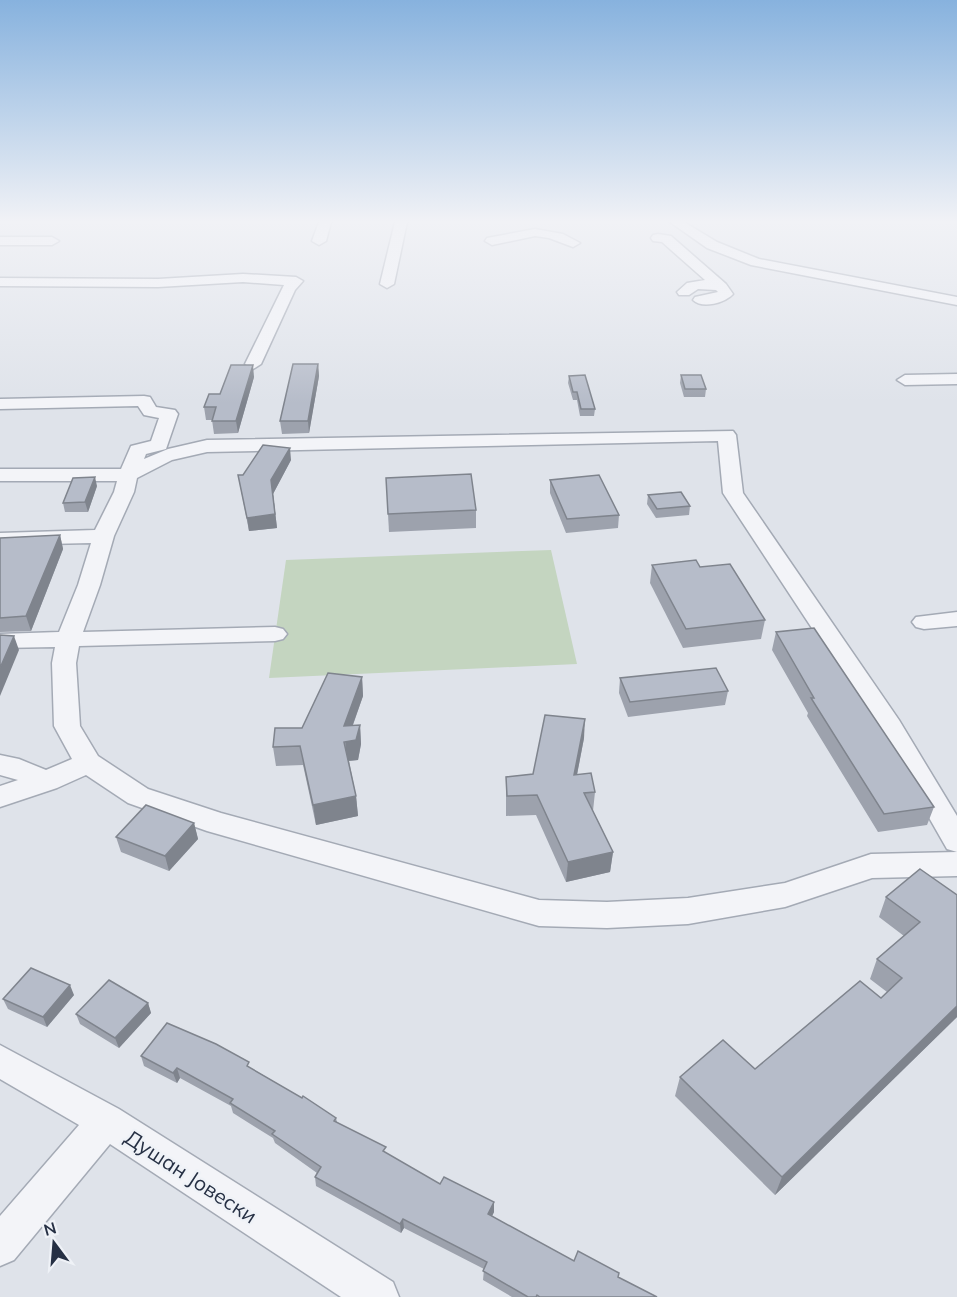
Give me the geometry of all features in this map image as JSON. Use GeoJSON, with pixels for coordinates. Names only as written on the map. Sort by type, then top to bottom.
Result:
{"type":"FeatureCollection","features":[{"type":"Feature","properties":{"kind":"street"},"geometry":{"type":"LineString","coordinates":[[83,283],[166,283]]}},
{"type":"Feature","properties":{"kind":"street"},"geometry":{"type":"LineString","coordinates":[[253,364],[289,288],[294,283]]}},
{"type":"Feature","properties":{"kind":"street"},"geometry":{"type":"LineString","coordinates":[[700,300],[715,299],[726,294],[711,283]]}},
{"type":"Feature","properties":{"kind":"street"},"geometry":{"type":"LineString","coordinates":[[862,283],[957,301]]}},
{"type":"Feature","properties":{"kind":"street"},"geometry":{"type":"LineString","coordinates":[[684,292],[692,285],[714,285]]}},
{"type":"Feature","properties":{"kind":"street"},"geometry":{"type":"LineString","coordinates":[[904,380],[957,379]]}},
{"type":"Feature","properties":{"kind":"street"},"geometry":{"type":"LineString","coordinates":[[0,404],[144,401],[150,411],[169,414],[159,445],[138,450],[124,492],[103,536],[89,585],[68,639],[64,663],[67,726],[87,762],[138,796],[217,823],[539,913],[607,915],[688,911],[785,895],[871,866],[957,864]]}},
{"type":"Feature","properties":{"kind":"street"},"geometry":{"type":"LineString","coordinates":[[0,475],[128,476],[166,454],[207,446],[727,435],[732,493],[890,726],[957,841]]}},
{"type":"Feature","properties":{"kind":"street"},"geometry":{"type":"LineString","coordinates":[[0,539],[103,536]]}},
{"type":"Feature","properties":{"kind":"street"},"geometry":{"type":"LineString","coordinates":[[924,622],[957,619]]}},
{"type":"Feature","properties":{"kind":"street"},"geometry":{"type":"LineString","coordinates":[[0,641],[275,634]]}},
{"type":"Feature","properties":{"kind":"street"},"geometry":{"type":"LineString","coordinates":[[0,797],[47,781],[87,762]]}},
{"type":"Feature","properties":{"kind":"street"},"geometry":{"type":"LineString","coordinates":[[0,765],[9,766],[47,781]]}},
{"type":"Feature","properties":{"kind":"street","name":"Душан Јовески"},"geometry":{"type":"LineString","coordinates":[[0,1061],[106,1120],[378,1297]]}},
{"type":"Feature","properties":{"kind":"street"},"geometry":{"type":"LineString","coordinates":[[0,1246],[106,1120]]}},
{"type":"Feature","properties":{"kind":"green space"},"geometry":{"type":"Polygon","coordinates":[[[551,550],[577,664],[269,678],[286,560],[551,550]]]}},
{"type":"Feature","properties":{"kind":"building"},"geometry":{"type":"Polygon","coordinates":[[[293,364],[318,364],[308,421],[280,421],[293,364]]]}},
{"type":"Feature","properties":{"kind":"building"},"geometry":{"type":"Polygon","coordinates":[[[231,365],[253,365],[236,421],[212,421],[216,407],[204,407],[209,394],[220,394],[231,365]]]}},
{"type":"Feature","properties":{"kind":"building"},"geometry":{"type":"Polygon","coordinates":[[[585,375],[595,409],[581,409],[577,392],[573,392],[569,376],[585,375]]]}},
{"type":"Feature","properties":{"kind":"building"},"geometry":{"type":"Polygon","coordinates":[[[681,375],[701,375],[706,389],[685,389],[681,375]]]}},
{"type":"Feature","properties":{"kind":"building"},"geometry":{"type":"Polygon","coordinates":[[[263,445],[290,448],[271,480],[275,514],[247,518],[238,475],[243,475],[263,445]]]}},
{"type":"Feature","properties":{"kind":"building"},"geometry":{"type":"Polygon","coordinates":[[[471,474],[476,510],[388,514],[386,478],[471,474]]]}},
{"type":"Feature","properties":{"kind":"building"},"geometry":{"type":"Polygon","coordinates":[[[599,475],[619,515],[567,519],[550,480],[599,475]]]}},
{"type":"Feature","properties":{"kind":"building"},"geometry":{"type":"Polygon","coordinates":[[[95,477],[85,502],[63,503],[73,478],[95,477]]]}},
{"type":"Feature","properties":{"kind":"building"},"geometry":{"type":"Polygon","coordinates":[[[681,492],[690,506],[657,509],[648,495],[681,492]]]}},
{"type":"Feature","properties":{"kind":"building"},"geometry":{"type":"Polygon","coordinates":[[[60,535],[26,616],[0,618],[0,538],[60,535]]]}},
{"type":"Feature","properties":{"kind":"building"},"geometry":{"type":"Polygon","coordinates":[[[696,560],[700,567],[730,564],[765,620],[686,629],[652,565],[696,560]]]}},
{"type":"Feature","properties":{"kind":"building"},"geometry":{"type":"Polygon","coordinates":[[[814,628],[934,807],[884,814],[811,698],[814,698],[776,632],[814,628]]]}},
{"type":"Feature","properties":{"kind":"building"},"geometry":{"type":"Polygon","coordinates":[[[0,635],[14,636],[0,668],[0,635]]]}},
{"type":"Feature","properties":{"kind":"building"},"geometry":{"type":"Polygon","coordinates":[[[716,668],[728,691],[630,702],[620,678],[716,668]]]}},
{"type":"Feature","properties":{"kind":"building"},"geometry":{"type":"Polygon","coordinates":[[[328,673],[362,677],[344,726],[360,725],[356,740],[344,742],[356,796],[313,805],[300,746],[273,747],[275,728],[302,728],[328,673]]]}},
{"type":"Feature","properties":{"kind":"building"},"geometry":{"type":"Polygon","coordinates":[[[545,715],[585,719],[574,775],[591,773],[595,792],[584,793],[613,852],[568,862],[537,795],[507,796],[506,777],[533,774],[545,715]]]}},
{"type":"Feature","properties":{"kind":"building"},"geometry":{"type":"Polygon","coordinates":[[[146,805],[194,823],[165,856],[116,837],[146,805]]]}},
{"type":"Feature","properties":{"kind":"building"},"geometry":{"type":"Polygon","coordinates":[[[920,869],[957,895],[957,1006],[782,1177],[680,1077],[723,1040],[755,1069],[860,981],[881,998],[902,978],[877,959],[920,922],[886,897],[920,869]]]}},
{"type":"Feature","properties":{"kind":"building"},"geometry":{"type":"Polygon","coordinates":[[[31,968],[70,985],[43,1017],[3,999],[31,968]]]}},
{"type":"Feature","properties":{"kind":"building"},"geometry":{"type":"Polygon","coordinates":[[[109,980],[148,1003],[115,1038],[76,1014],[109,980]]]}},
{"type":"Feature","properties":{"kind":"building"},"geometry":{"type":"Polygon","coordinates":[[[167,1023],[216,1044],[249,1062],[247,1066],[302,1098],[303,1096],[336,1118],[334,1121],[386,1147],[383,1151],[440,1184],[444,1177],[494,1202],[488,1214],[574,1261],[578,1251],[619,1273],[618,1277],[657,1297],[540,1297],[537,1295],[528,1297],[483,1271],[487,1262],[403,1219],[400,1224],[315,1177],[321,1167],[272,1134],[275,1131],[230,1103],[233,1099],[177,1068],[173,1073],[141,1056],[167,1023]]]}}]}
